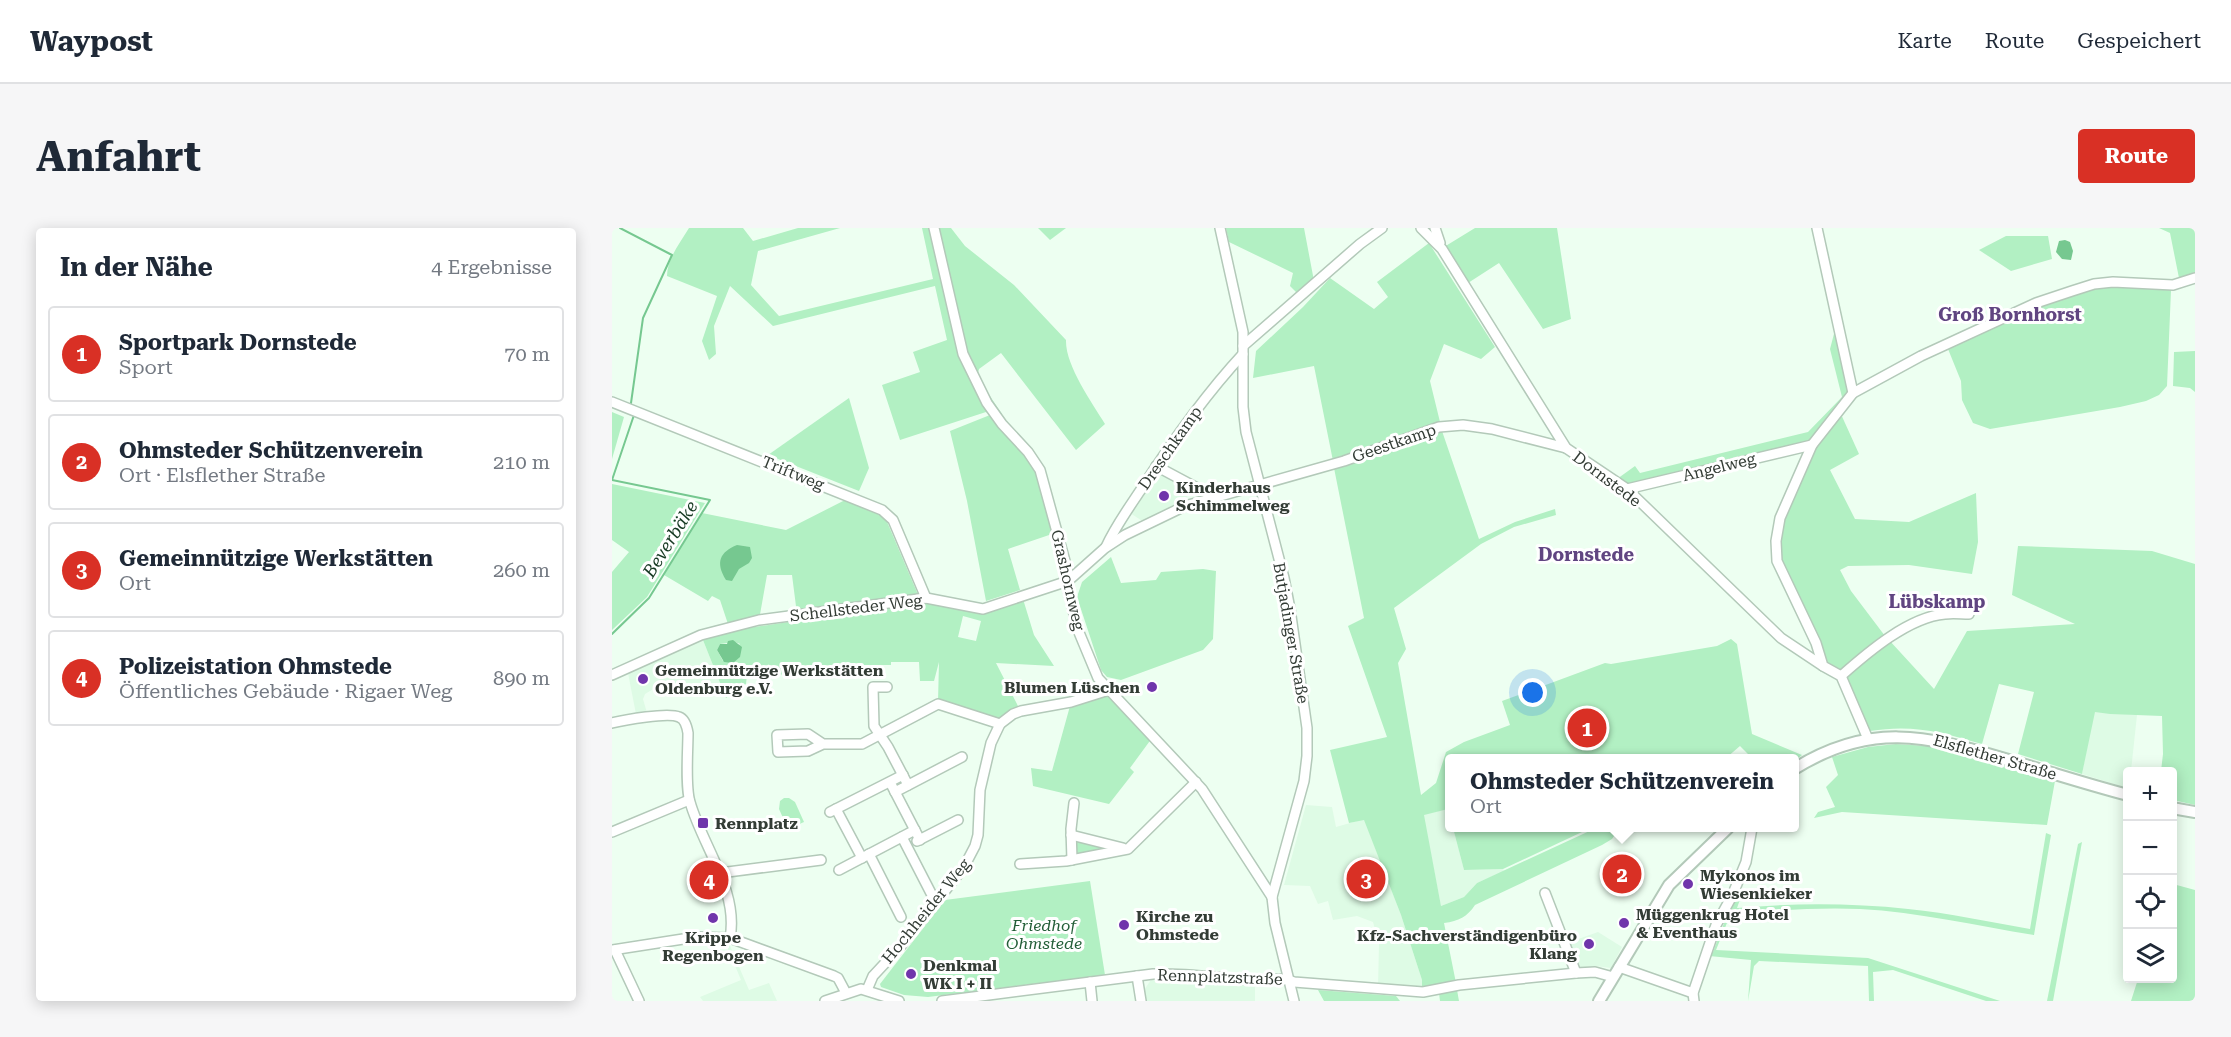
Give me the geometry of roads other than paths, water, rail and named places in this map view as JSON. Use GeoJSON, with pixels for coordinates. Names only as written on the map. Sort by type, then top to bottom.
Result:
{"type":"FeatureCollection","features":[{"type":"Feature","properties":{"kind":"main road","name":"Elsflether Straße"},"geometry":{"type":"LineString","coordinates":[[1799,766],[1831,750],[1868,739],[1909,737],[1942,741],[2123,794]]}},
{"type":"Feature","properties":{"kind":"main road"},"geometry":{"type":"LineString","coordinates":[[2177,809],[2195,812]]}},
{"type":"Feature","properties":{"kind":"main road"},"geometry":{"type":"LineString","coordinates":[[1599,1001],[1669,885],[1724,832]]}},
{"type":"Feature","properties":{"kind":"street","name":"Grashornweg"},"geometry":{"type":"LineString","coordinates":[[934,228],[963,354],[987,403],[1040,470],[1068,572],[1068,590],[1078,630],[1098,678],[1196,782],[1217,810],[1272,897]]}},
{"type":"Feature","properties":{"kind":"street","name":"Butjadinger Straße"},"geometry":{"type":"LineString","coordinates":[[1220,228],[1240,317],[1244,420],[1290,609],[1307,728],[1304,782],[1272,897],[1275,923],[1294,1001]]}},
{"type":"Feature","properties":{"kind":"street","name":"Dreschkamp"},"geometry":{"type":"LineString","coordinates":[[1105,548],[1156,466],[1243,350],[1360,244],[1382,228]]}},
{"type":"Feature","properties":{"kind":"street","name":"Dornstede"},"geometry":{"type":"LineString","coordinates":[[1421,228],[1442,249],[1566,448],[1627,489],[1781,638],[1841,676]]}},
{"type":"Feature","properties":{"kind":"street","name":"Dornstede"},"geometry":{"type":"LineString","coordinates":[[1435,228],[1442,249]]}},
{"type":"Feature","properties":{"kind":"street"},"geometry":{"type":"LineString","coordinates":[[1817,228],[1853,393]]}},
{"type":"Feature","properties":{"kind":"street"},"geometry":{"type":"LineString","coordinates":[[1823,666],[1816,643],[1778,561],[1776,541],[1780,518],[1812,445],[1853,393],[1921,356],[2036,303],[2094,284],[2113,282],[2173,285],[2195,278]]}},
{"type":"Feature","properties":{"kind":"street","name":"Triftweg"},"geometry":{"type":"LineString","coordinates":[[612,402],[882,510],[892,520],[926,598]]}},
{"type":"Feature","properties":{"kind":"street","name":"Geestkamp"},"geometry":{"type":"LineString","coordinates":[[1259,484],[1344,461],[1439,427],[1463,425],[1492,429],[1566,448]]}},
{"type":"Feature","properties":{"kind":"street","name":"Angelweg"},"geometry":{"type":"LineString","coordinates":[[1627,489],[1812,445]]}},
{"type":"Feature","properties":{"kind":"street"},"geometry":{"type":"LineString","coordinates":[[1156,466],[1214,497]]}},
{"type":"Feature","properties":{"kind":"street","name":"Schellsteder Weg"},"geometry":{"type":"LineString","coordinates":[[612,675],[701,635],[768,619],[926,598],[983,609],[1068,581],[1105,548],[1145,524],[1185,506],[1259,484]]}},
{"type":"Feature","properties":{"kind":"street"},"geometry":{"type":"LineString","coordinates":[[1868,739],[1841,676],[1887,638],[1933,616],[1969,614]]}},
{"type":"Feature","properties":{"kind":"street"},"geometry":{"type":"LineString","coordinates":[[887,687],[873,687],[874,726],[908,785]]}},
{"type":"Feature","properties":{"kind":"street"},"geometry":{"type":"LineString","coordinates":[[823,744],[862,744],[938,704],[1000,724],[1021,711],[1071,702],[1109,690]]}},
{"type":"Feature","properties":{"kind":"street"},"geometry":{"type":"LineString","coordinates":[[612,723],[637,718],[674,716],[681,718],[688,733],[689,800],[720,873],[731,912],[732,927],[729,938]]}},
{"type":"Feature","properties":{"kind":"street","name":"Hochheider Weg"},"geometry":{"type":"LineString","coordinates":[[867,990],[873,976],[900,947],[964,867],[975,846],[979,825],[981,782],[991,743],[1000,724]]}},
{"type":"Feature","properties":{"kind":"street"},"geometry":{"type":"LineString","coordinates":[[895,792],[962,757]]}},
{"type":"Feature","properties":{"kind":"street"},"geometry":{"type":"LineString","coordinates":[[901,917],[865,856],[833,810],[903,775]]}},
{"type":"Feature","properties":{"kind":"street"},"geometry":{"type":"LineString","coordinates":[[890,782],[920,840]]}},
{"type":"Feature","properties":{"kind":"street"},"geometry":{"type":"LineString","coordinates":[[1020,864],[1072,860],[1128,849],[1196,782]]}},
{"type":"Feature","properties":{"kind":"street"},"geometry":{"type":"LineString","coordinates":[[612,832],[689,800]]}},
{"type":"Feature","properties":{"kind":"street"},"geometry":{"type":"LineString","coordinates":[[1072,860],[1071,835],[1074,803]]}},
{"type":"Feature","properties":{"kind":"street"},"geometry":{"type":"LineString","coordinates":[[907,847],[958,820]]}},
{"type":"Feature","properties":{"kind":"street"},"geometry":{"type":"LineString","coordinates":[[839,870],[915,830]]}},
{"type":"Feature","properties":{"kind":"street"},"geometry":{"type":"LineString","coordinates":[[1694,997],[1716,924],[1732,896],[1746,862],[1751,832]]}},
{"type":"Feature","properties":{"kind":"street"},"geometry":{"type":"LineString","coordinates":[[1071,835],[1128,849]]}},
{"type":"Feature","properties":{"kind":"street"},"geometry":{"type":"LineString","coordinates":[[902,837],[935,901]]}},
{"type":"Feature","properties":{"kind":"street"},"geometry":{"type":"LineString","coordinates":[[720,873],[821,860]]}},
{"type":"Feature","properties":{"kind":"street"},"geometry":{"type":"LineString","coordinates":[[1545,893],[1576,973]]}},
{"type":"Feature","properties":{"kind":"street"},"geometry":{"type":"LineString","coordinates":[[639,1001],[614,950],[696,938],[729,938],[834,976],[838,978],[846,993]]}},
{"type":"Feature","properties":{"kind":"street","name":"Rennplatzstraße"},"geometry":{"type":"LineString","coordinates":[[942,1001],[1007,997],[1090,982],[1137,976],[1181,974],[1255,980],[1284,978],[1294,982],[1404,992],[1576,973],[1616,972],[1694,997]]}},
{"type":"Feature","properties":{"kind":"street"},"geometry":{"type":"LineString","coordinates":[[1137,976],[1141,1001]]}},
{"type":"Feature","properties":{"kind":"street"},"geometry":{"type":"LineString","coordinates":[[1090,982],[1092,1001]]}},
{"type":"Feature","properties":{"kind":"street"},"geometry":{"type":"LineString","coordinates":[[825,1001],[855,989],[867,990],[899,1001]]}},
{"type":"Feature","properties":{"kind":"waterway","name":"Beverbäke"},"geometry":{"type":"LineString","coordinates":[[620,228],[672,255],[643,318],[631,403]]}},
{"type":"Feature","properties":{"kind":"waterway","name":"Beverbäke"},"geometry":{"type":"LineString","coordinates":[[612,634],[649,598],[710,500],[612,480],[634,415]]}},
{"type":"Feature","properties":{"kind":"place","name":"Kinderhaus Schimmelweg"},"geometry":{"type":"Point","coordinates":[1164,496]}},
{"type":"Feature","properties":{"kind":"place","name":"Gemeinnützige Werkstätten Oldenburg e.V."},"geometry":{"type":"Point","coordinates":[643,679]}},
{"type":"Feature","properties":{"kind":"place","name":"Blumen Lüschen"},"geometry":{"type":"Point","coordinates":[1152,687]}},
{"type":"Feature","properties":{"kind":"place","name":"Sportpark Dornstede"},"geometry":{"type":"Point","coordinates":[1587,728]}},
{"type":"Feature","properties":{"kind":"place","name":"Rennplatz"},"geometry":{"type":"Point","coordinates":[703,823]}},
{"type":"Feature","properties":{"kind":"place","name":"Ohmsteder Schützenverein"},"geometry":{"type":"Point","coordinates":[1622,874]}},
{"type":"Feature","properties":{"kind":"place","name":"Gemeinnützige Werkstätten"},"geometry":{"type":"Point","coordinates":[1366,879]}},
{"type":"Feature","properties":{"kind":"place","name":"Polizeistation Ohmstede"},"geometry":{"type":"Point","coordinates":[709,880]}},
{"type":"Feature","properties":{"kind":"place","name":"Mykonos im Wiesenkieker"},"geometry":{"type":"Point","coordinates":[1688,884]}},
{"type":"Feature","properties":{"kind":"place","name":"Krippe Regenbogen"},"geometry":{"type":"Point","coordinates":[713,918]}},
{"type":"Feature","properties":{"kind":"place","name":"Müggenkrug Hotel & Eventhaus"},"geometry":{"type":"Point","coordinates":[1624,923]}},
{"type":"Feature","properties":{"kind":"place","name":"Kirche zu Ohmstede"},"geometry":{"type":"Point","coordinates":[1124,925]}},
{"type":"Feature","properties":{"kind":"place","name":"Kfz-Sachverständigenbüro Klang"},"geometry":{"type":"Point","coordinates":[1589,944]}},
{"type":"Feature","properties":{"kind":"place","name":"Denkmal WK I + II"},"geometry":{"type":"Point","coordinates":[911,974]}},
{"type":"Feature","properties":{"kind":"district","name":"Groß Bornhorst"},"geometry":{"type":"Point","coordinates":[2010,314]}},
{"type":"Feature","properties":{"kind":"district","name":"Dornstede"},"geometry":{"type":"Point","coordinates":[1586,554]}},
{"type":"Feature","properties":{"kind":"district","name":"Lübskamp"},"geometry":{"type":"Point","coordinates":[1937,601]}},
{"type":"Feature","properties":{"kind":"park label","name":"Friedhof Ohmstede"},"geometry":{"type":"Point","coordinates":[1044,934]}}]}
